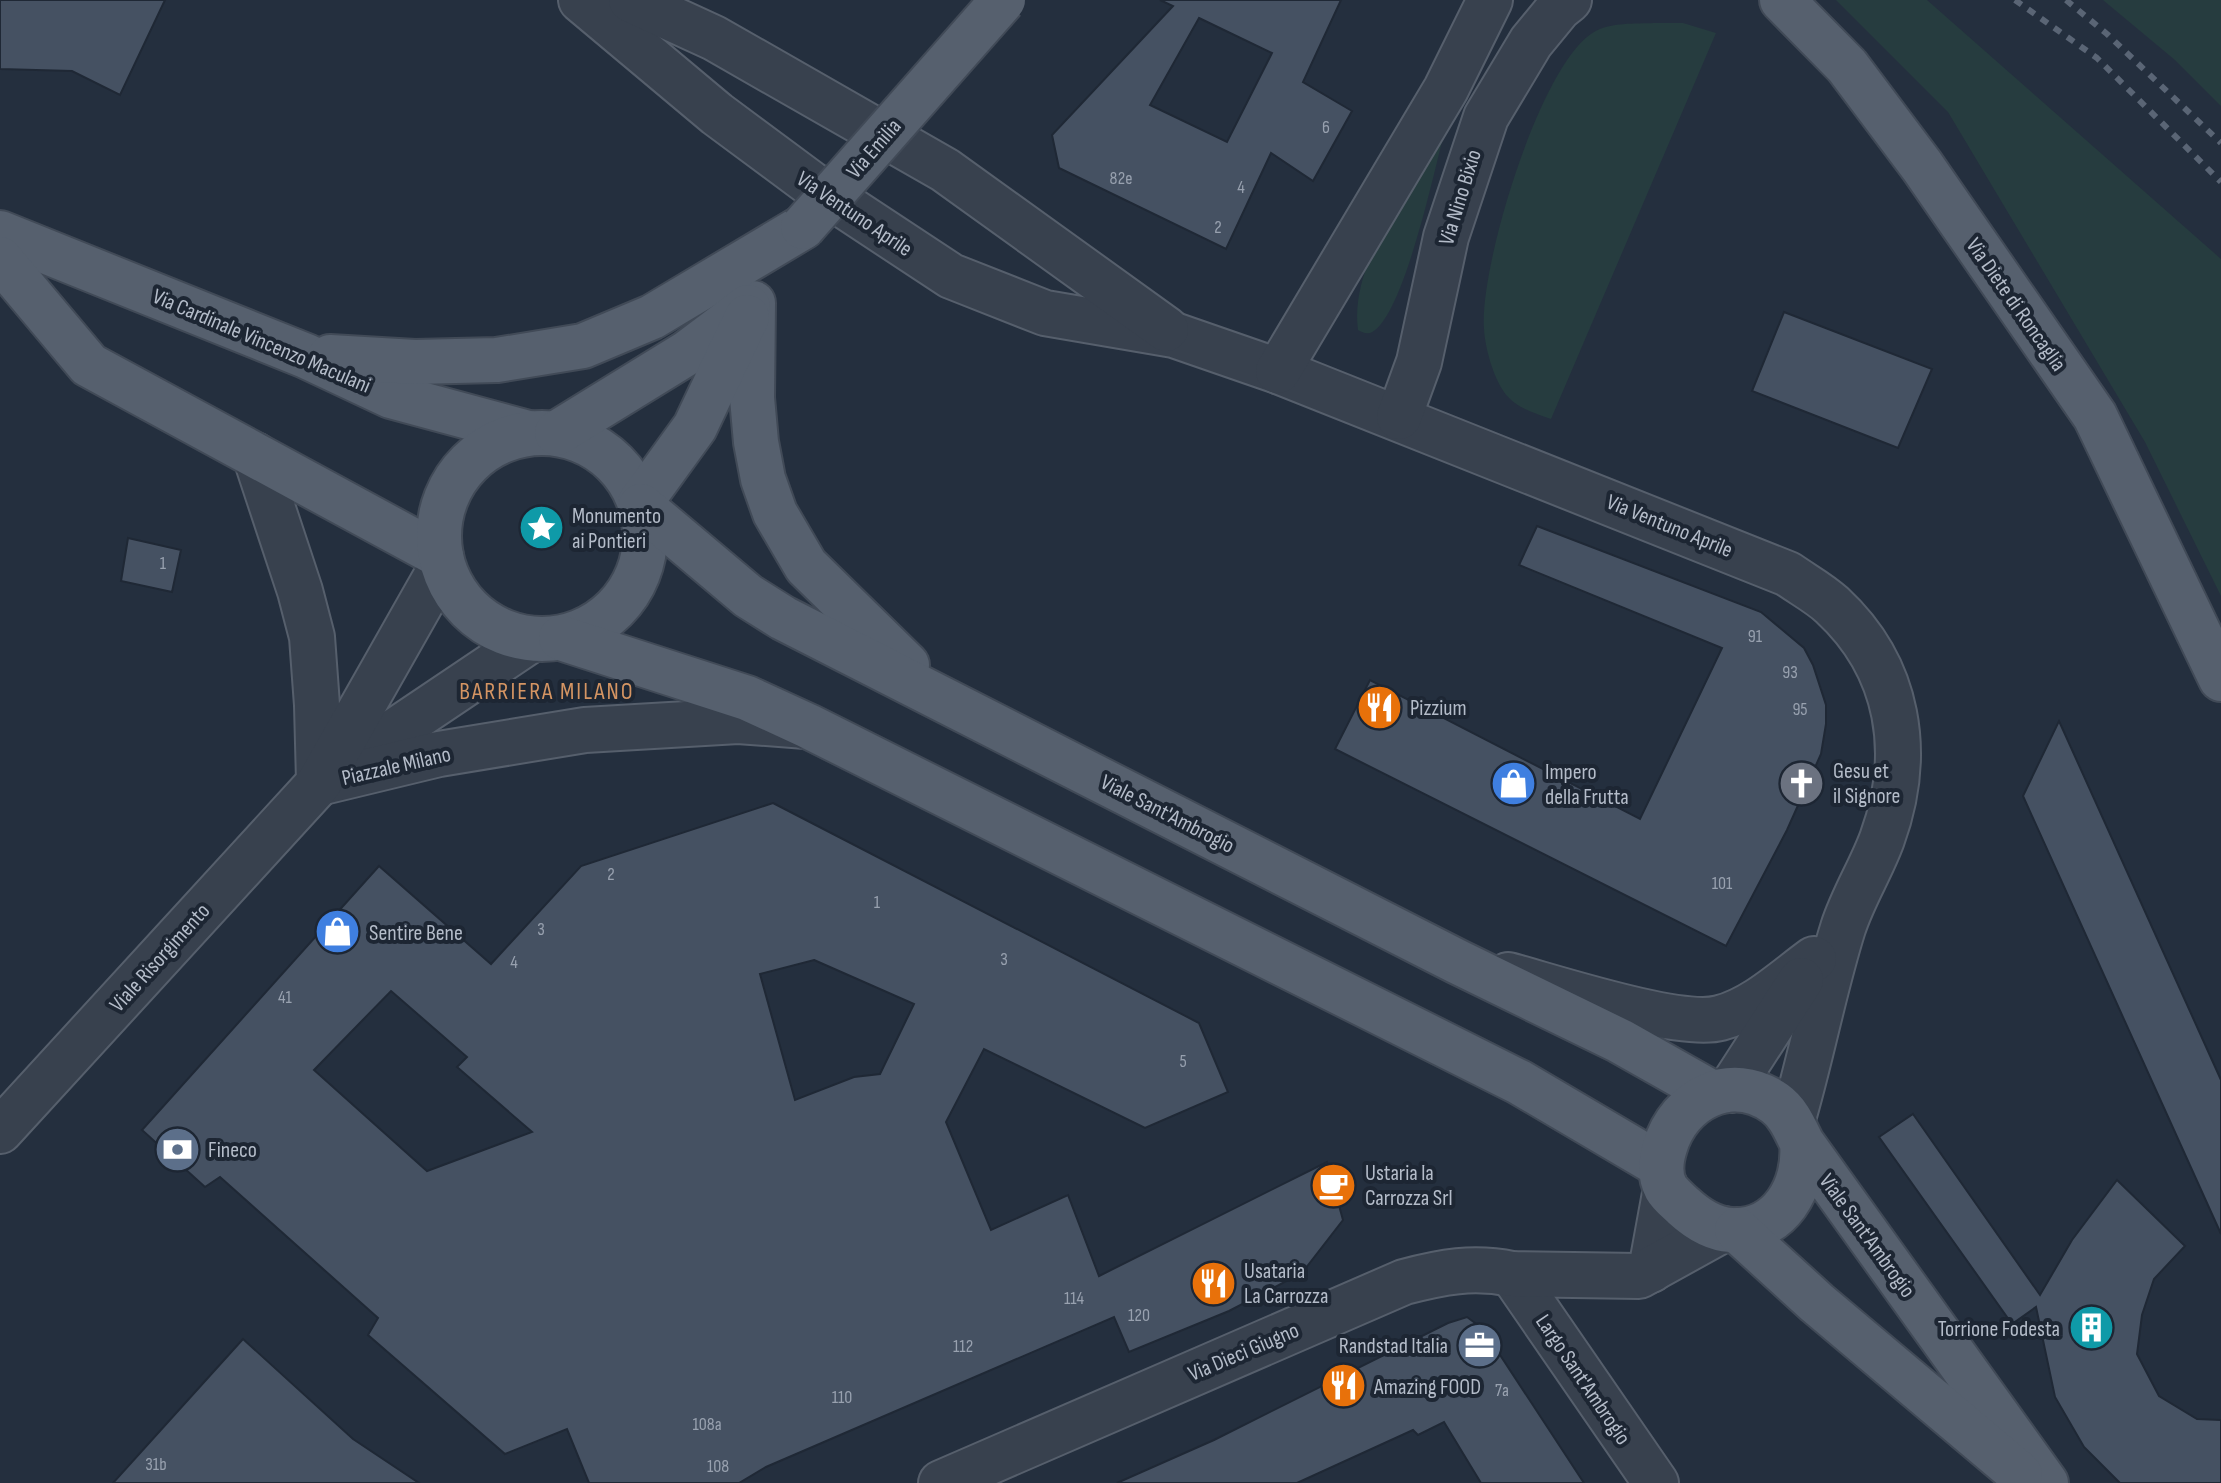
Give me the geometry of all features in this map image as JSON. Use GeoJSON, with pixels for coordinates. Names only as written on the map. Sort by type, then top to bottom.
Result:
{"type":"FeatureCollection","features":[{"type":"Feature","properties":{"kind":"main road","name":"Via Emilia"},"geometry":{"type":"LineString","coordinates":[[640,504],[695,427],[753,303],[803,227],[1003,0]]}},
{"type":"Feature","properties":{"kind":"main road","name":"Via Diete di Roncaglia"},"geometry":{"type":"LineString","coordinates":[[1782,0],[1857,78],[1922,166],[2095,416],[2221,679]]}},
{"type":"Feature","properties":{"kind":"main road"},"geometry":{"type":"LineString","coordinates":[[306,356],[415,362],[497,360],[583,346],[652,317],[803,227]]}},
{"type":"Feature","properties":{"kind":"main road","name":"Via Cardinale Vincenzo Maculani"},"geometry":{"type":"LineString","coordinates":[[0,233],[306,356],[391,396],[543,433]]}},
{"type":"Feature","properties":{"kind":"main road"},"geometry":{"type":"LineString","coordinates":[[0,259],[89,365],[442,561]]}},
{"type":"Feature","properties":{"kind":"main road","name":"Via Emilia"},"geometry":{"type":"LineString","coordinates":[[543,433],[687,353],[753,303]]}},
{"type":"Feature","properties":{"kind":"main road"},"geometry":{"type":"LineString","coordinates":[[753,303],[752,398],[756,442],[763,479],[775,513],[806,566],[938,695]]}},
{"type":"Feature","properties":{"kind":"main road"},"geometry":{"type":"LineString","coordinates":[[546,639],[594,626],[620,604],[638,574],[646,540],[640,504],[629,480],[610,458],[585,442],[543,433],[499,442],[474,458],[454,480],[442,507],[438,537],[442,561],[456,593],[476,616],[502,632],[546,639],[747,698],[1519,1082],[1663,1176],[1697,1218],[1731,1230],[2030,1483]]}},
{"type":"Feature","properties":{"kind":"main road","name":"Viale Sant'Ambrogio"},"geometry":{"type":"LineString","coordinates":[[640,504],[748,596],[783,618],[1458,962],[1721,1092],[1755,1093],[1776,1104],[2046,1483]]}},
{"type":"Feature","properties":{"kind":"main road"},"geometry":{"type":"LineString","coordinates":[[1663,1176],[1675,1123],[1690,1105],[1721,1092]]}},
{"type":"Feature","properties":{"kind":"main road","name":"Viale Sant'Ambrogio"},"geometry":{"type":"LineString","coordinates":[[1731,1230],[1756,1226],[1774,1216],[1789,1202],[1799,1184],[1804,1164],[1797,1132]]}},
{"type":"Feature","properties":{"kind":"street","name":"Via Ventuno Aprile"},"geometry":{"type":"LineString","coordinates":[[581,0],[717,114],[786,166],[897,243],[951,276],[1045,313],[1174,335],[1278,371],[1788,574],[1831,604],[1860,635],[1881,673],[1890,699],[1900,751],[1895,794],[1882,839],[1844,925],[1797,1132]]}},
{"type":"Feature","properties":{"kind":"street","name":"Via Ventuno Aprile"},"geometry":{"type":"LineString","coordinates":[[631,0],[714,38],[945,170],[1174,335]]}},
{"type":"Feature","properties":{"kind":"street"},"geometry":{"type":"LineString","coordinates":[[1278,371],[1446,89],[1490,0]]}},
{"type":"Feature","properties":{"kind":"street","name":"Via Nino Bixio"},"geometry":{"type":"LineString","coordinates":[[1399,417],[1419,362],[1446,237],[1486,117],[1531,42],[1569,0]]}},
{"type":"Feature","properties":{"kind":"street","name":"Piazzale Milano"},"geometry":{"type":"LineString","coordinates":[[255,455],[312,637],[319,783],[439,754],[585,730],[738,721],[808,726]]}},
{"type":"Feature","properties":{"kind":"street","name":"Viale Risorgimento"},"geometry":{"type":"LineString","coordinates":[[0,1131],[319,783],[442,561]]}},
{"type":"Feature","properties":{"kind":"street","name":"Viale Risorgimento"},"geometry":{"type":"LineString","coordinates":[[319,783],[546,639]]}},
{"type":"Feature","properties":{"kind":"street","name":"Via Ventuno Aprile"},"geometry":{"type":"LineString","coordinates":[[1721,1092],[1814,959],[1844,925]]}},
{"type":"Feature","properties":{"kind":"street","name":"Via Ventuno Aprile"},"geometry":{"type":"LineString","coordinates":[[1458,962],[1636,1008],[1703,1021],[1720,1018],[1753,1004],[1814,959]]}},
{"type":"Feature","properties":{"kind":"street"},"geometry":{"type":"LineString","coordinates":[[1651,1270],[1663,1176]]}},
{"type":"Feature","properties":{"kind":"street","name":"Via Dieci Giugno"},"geometry":{"type":"LineString","coordinates":[[941,1483],[1404,1282],[1449,1270],[1639,1276],[1731,1230]]}},
{"type":"Feature","properties":{"kind":"street","name":"Largo Sant'Ambrogio"},"geometry":{"type":"LineString","coordinates":[[1512,1274],[1656,1483]]}},
{"type":"Feature","properties":{"kind":"green space"},"geometry":{"type":"Polygon","coordinates":[[[1836,0],[1927,0],[2221,259],[2221,596],[2145,442],[1948,112],[1836,0]]]}},
{"type":"Feature","properties":{"kind":"green space"},"geometry":{"type":"Polygon","coordinates":[[[2103,0],[2221,0],[2221,106],[2175,60],[2103,0]]]}},
{"type":"Feature","properties":{"kind":"green space"},"geometry":{"type":"Polygon","coordinates":[[[1683,23],[1716,33],[1551,419],[1526,409],[1504,392],[1488,353],[1484,329],[1491,261],[1517,169],[1553,83],[1574,51],[1594,32],[1623,24],[1683,23]]]}},
{"type":"Feature","properties":{"kind":"green space"},"geometry":{"type":"Polygon","coordinates":[[[1442,134],[1415,244],[1394,303],[1382,323],[1370,333],[1362,332],[1358,330],[1358,305],[1372,253],[1442,134]]]}},
{"type":"Feature","properties":{"kind":"building"},"geometry":{"type":"Polygon","coordinates":[[[0,0],[165,0],[120,95],[72,71],[0,69],[0,0]]]}},
{"type":"Feature","properties":{"kind":"building"},"geometry":{"type":"Polygon","coordinates":[[[1160,0],[1341,0],[1303,82],[1352,111],[1313,181],[1271,153],[1226,249],[1059,168],[1052,135],[1173,6],[1160,0]],[[1199,18],[1150,105],[1227,142],[1272,53],[1199,18]]]}},
{"type":"Feature","properties":{"kind":"building"},"geometry":{"type":"Polygon","coordinates":[[[1784,312],[1932,369],[1898,448],[1752,391],[1784,312]]]}},
{"type":"Feature","properties":{"kind":"building"},"geometry":{"type":"Polygon","coordinates":[[[1537,526],[1761,612],[1804,648],[1813,665],[1826,705],[1821,754],[1787,830],[1726,946],[1335,749],[1370,680],[1640,819],[1722,648],[1519,565],[1537,526]]]}},
{"type":"Feature","properties":{"kind":"building"},"geometry":{"type":"Polygon","coordinates":[[[128,538],[181,550],[172,592],[121,581],[128,538]]]}},
{"type":"Feature","properties":{"kind":"building"},"geometry":{"type":"Polygon","coordinates":[[[2059,721],[2221,1080],[2221,1234],[2023,796],[2059,721]]]}},
{"type":"Feature","properties":{"kind":"building"},"geometry":{"type":"Polygon","coordinates":[[[773,803],[1199,1023],[1228,1092],[1145,1128],[984,1049],[946,1122],[991,1230],[1068,1195],[1099,1276],[1327,1162],[1343,1220],[1302,1273],[1229,1311],[1129,1352],[1114,1317],[766,1467],[739,1483],[589,1483],[567,1429],[505,1454],[368,1335],[378,1318],[220,1177],[205,1187],[142,1130],[379,866],[491,964],[581,866],[773,803]],[[814,960],[760,974],[795,1100],[854,1077],[880,1074],[914,1004],[814,960]],[[391,991],[314,1070],[427,1171],[532,1132],[457,1067],[467,1057],[391,991]]]}},
{"type":"Feature","properties":{"kind":"building","name":"Torrione Fodesta"},"geometry":{"type":"Polygon","coordinates":[[[1913,1114],[2040,1295],[2072,1240],[2117,1180],[2185,1246],[2154,1279],[2142,1315],[2137,1354],[2159,1396],[2197,1419],[2221,1420],[2221,1483],[2120,1483],[2084,1447],[2055,1397],[2036,1307],[2012,1324],[1879,1137],[1913,1114]]]}},
{"type":"Feature","properties":{"kind":"building"},"geometry":{"type":"Polygon","coordinates":[[[1467,1317],[1483,1329],[1584,1483],[1481,1483],[1444,1422],[1418,1435],[1413,1430],[1297,1483],[1117,1483],[1214,1440],[1448,1323],[1467,1317]]]}},
{"type":"Feature","properties":{"kind":"building"},"geometry":{"type":"Polygon","coordinates":[[[243,1339],[353,1439],[419,1483],[113,1483],[243,1339]]]}},
{"type":"Feature","properties":{"kind":"railway"},"geometry":{"type":"LineString","coordinates":[[2015,0],[2097,58],[2221,182]]}},
{"type":"Feature","properties":{"kind":"railway"},"geometry":{"type":"LineString","coordinates":[[2066,0],[2107,34],[2221,143]]}},
{"type":"Feature","properties":{"kind":"place","name":"Monumento ai Pontieri"},"geometry":{"type":"Point","coordinates":[541,528]}},
{"type":"Feature","properties":{"kind":"place","name":"Pizzium"},"geometry":{"type":"Point","coordinates":[1379,707]}},
{"type":"Feature","properties":{"kind":"place","name":"Gesu et il Signore"},"geometry":{"type":"Point","coordinates":[1802,783]}},
{"type":"Feature","properties":{"kind":"place","name":"Impero della Frutta"},"geometry":{"type":"Point","coordinates":[1514,784]}},
{"type":"Feature","properties":{"kind":"place","name":"Sentire Bene"},"geometry":{"type":"Point","coordinates":[338,932]}},
{"type":"Feature","properties":{"kind":"place","name":"Fineco"},"geometry":{"type":"Point","coordinates":[177,1149]}},
{"type":"Feature","properties":{"kind":"place","name":"Ustaria la Carrozza Srl"},"geometry":{"type":"Point","coordinates":[1334,1185]}},
{"type":"Feature","properties":{"kind":"place","name":"Usataria La Carrozza"},"geometry":{"type":"Point","coordinates":[1213,1283]}},
{"type":"Feature","properties":{"kind":"place","name":"Torrione Fodesta"},"geometry":{"type":"Point","coordinates":[2091,1328]}},
{"type":"Feature","properties":{"kind":"place","name":"Randstad Italia"},"geometry":{"type":"Point","coordinates":[1479,1345]}},
{"type":"Feature","properties":{"kind":"place","name":"Amazing FOOD"},"geometry":{"type":"Point","coordinates":[1343,1386]}},
{"type":"Feature","properties":{"kind":"district","name":"BARRIERA MILANO"},"geometry":{"type":"Point","coordinates":[547,691]}}]}
